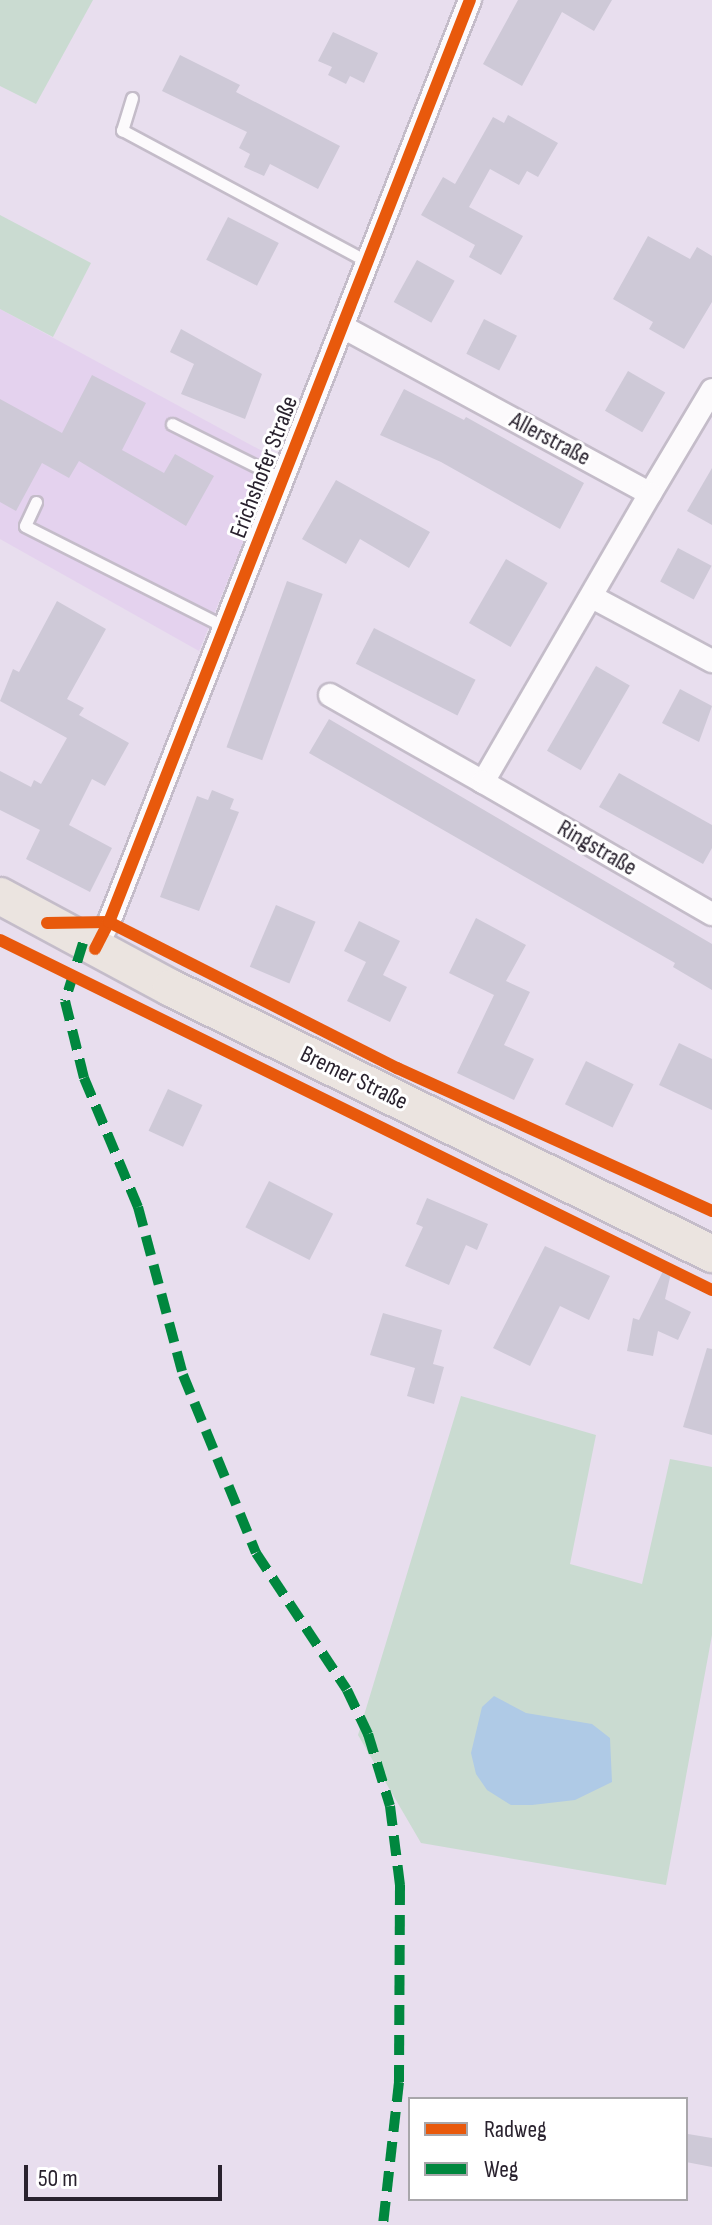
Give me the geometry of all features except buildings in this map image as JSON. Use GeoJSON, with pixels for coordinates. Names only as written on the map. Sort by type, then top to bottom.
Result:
{"type":"FeatureCollection","features":[{"type":"Feature","properties":{"kind":"main road","name":"Bremer Straße"},"geometry":{"type":"LineString","coordinates":[[0,896],[95,949],[712,1254]]}},
{"type":"Feature","properties":{"kind":"street","name":"Erichshofer Straße"},"geometry":{"type":"LineString","coordinates":[[95,949],[226,628],[470,0]]}},
{"type":"Feature","properties":{"kind":"street","name":"Allerstraße"},"geometry":{"type":"LineString","coordinates":[[343,327],[650,494]]}},
{"type":"Feature","properties":{"kind":"street"},"geometry":{"type":"LineString","coordinates":[[483,782],[712,390]]}},
{"type":"Feature","properties":{"kind":"street"},"geometry":{"type":"LineString","coordinates":[[592,597],[712,661]]}},
{"type":"Feature","properties":{"kind":"street","name":"Ringstraße"},"geometry":{"type":"LineString","coordinates":[[330,695],[712,914]]}},
{"type":"Feature","properties":{"kind":"lane"},"geometry":{"type":"LineString","coordinates":[[132,98],[122,130],[369,262]]}},
{"type":"Feature","properties":{"kind":"lane"},"geometry":{"type":"LineString","coordinates":[[172,424],[282,479]]}},
{"type":"Feature","properties":{"kind":"lane"},"geometry":{"type":"LineString","coordinates":[[36,502],[25,526],[226,628]]}},
{"type":"Feature","properties":{"kind":"shaded area"},"geometry":{"type":"Polygon","coordinates":[[[0,309],[277,459],[199,651],[0,539],[0,309]]]}},
{"type":"Feature","properties":{"kind":"green space"},"geometry":{"type":"Polygon","coordinates":[[[0,0],[93,0],[36,104],[0,86],[0,0]]]}},
{"type":"Feature","properties":{"kind":"green space"},"geometry":{"type":"Polygon","coordinates":[[[0,215],[91,263],[53,337],[0,309],[0,215]]]}},
{"type":"Feature","properties":{"kind":"green space"},"geometry":{"type":"Polygon","coordinates":[[[461,1396],[596,1435],[570,1564],[642,1584],[670,1459],[712,1467],[712,1635],[666,1885],[421,1843],[358,1735],[461,1396]]]}},
{"type":"Feature","properties":{"kind":"water"},"geometry":{"type":"Polygon","coordinates":[[[494,1696],[526,1713],[592,1724],[610,1738],[612,1782],[575,1800],[532,1805],[511,1805],[487,1790],[476,1774],[471,1753],[482,1707],[494,1696]]]}},
{"type":"Feature","properties":{"kind":"marked path"},"geometry":{"type":"LineString","coordinates":[[83,943],[65,1001],[84,1078],[138,1207],[183,1375],[256,1553],[347,1690],[368,1734],[390,1806],[400,1885],[399,2082],[383,2225]]}},
{"type":"Feature","properties":{"kind":"cycle path"},"geometry":{"type":"LineString","coordinates":[[95,949],[109,922],[470,0]]}},
{"type":"Feature","properties":{"kind":"cycle path"},"geometry":{"type":"LineString","coordinates":[[47,923],[109,922],[397,1068],[712,1211]]}},
{"type":"Feature","properties":{"kind":"cycle path"},"geometry":{"type":"LineString","coordinates":[[0,940],[712,1290]]}}]}
